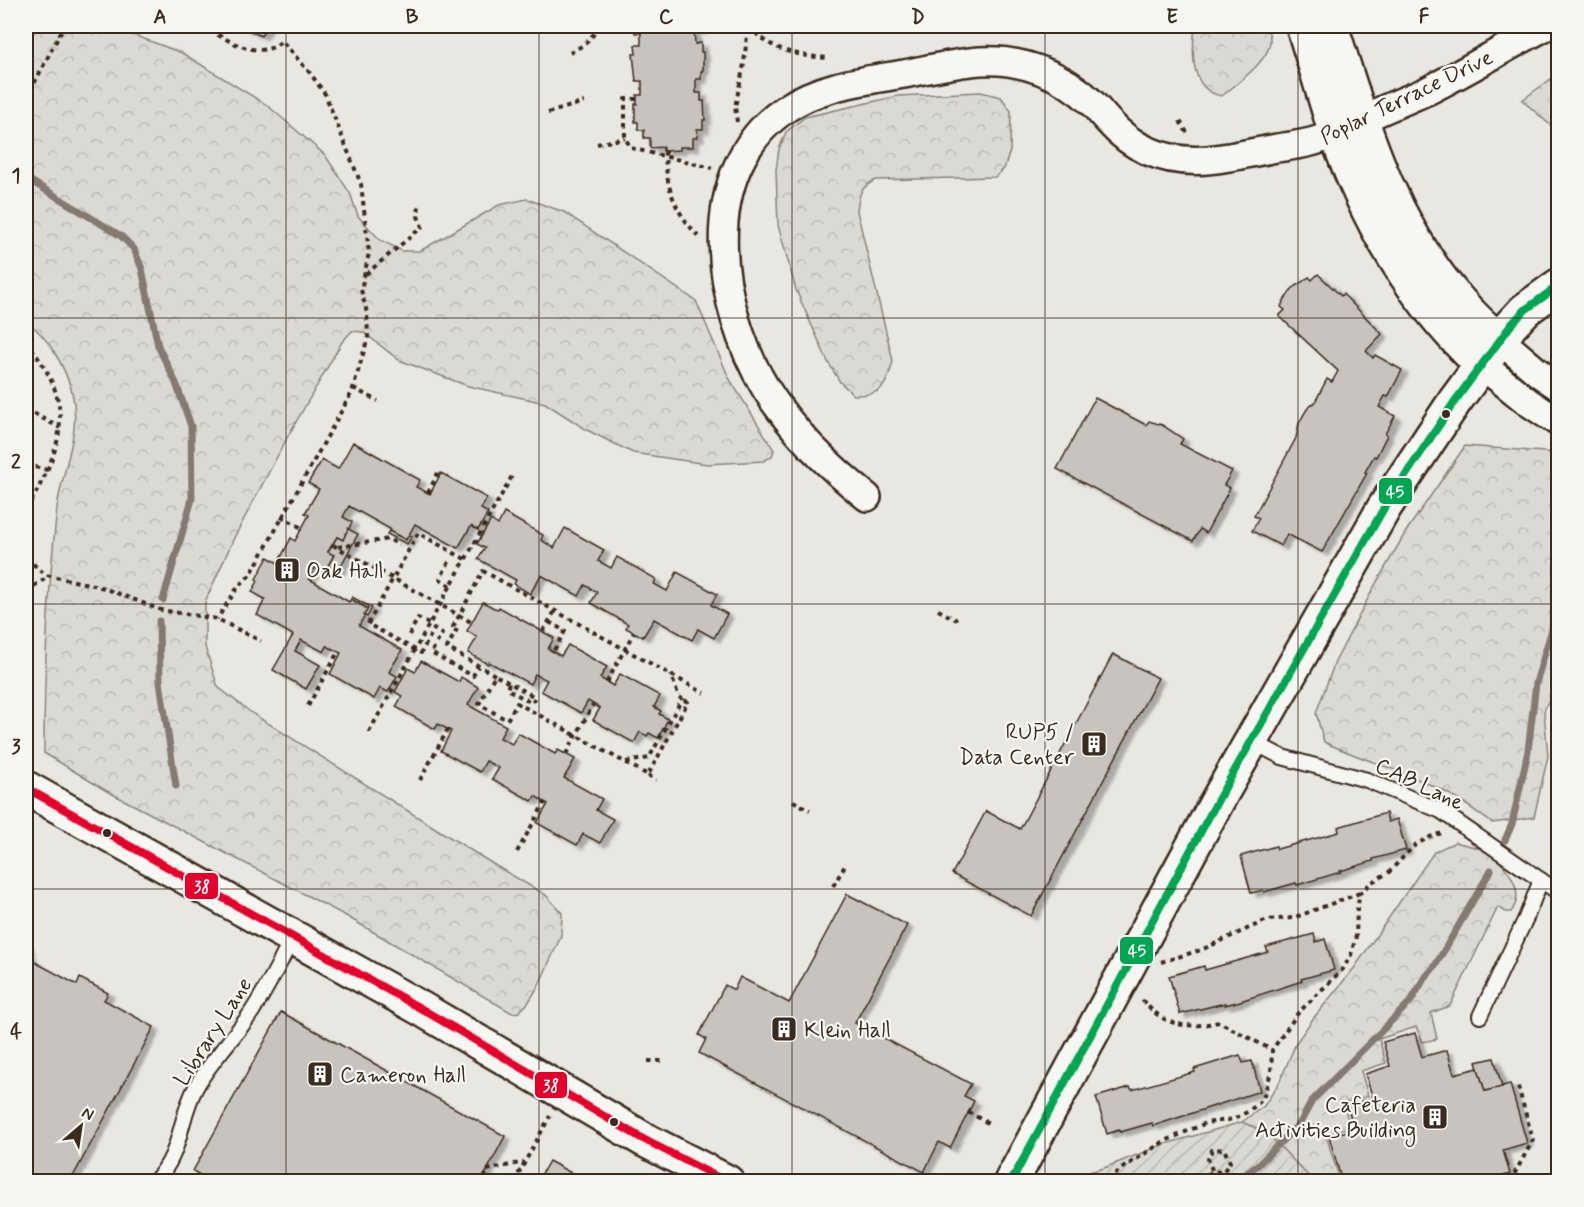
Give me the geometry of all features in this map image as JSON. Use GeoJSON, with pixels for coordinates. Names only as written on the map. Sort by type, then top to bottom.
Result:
{"type":"FeatureCollection","features":[{"type":"Feature","properties":{"kind":"street"},"geometry":{"type":"LineString","coordinates":[[1303,26],[1349,127]]}},
{"type":"Feature","properties":{"kind":"street"},"geometry":{"type":"LineString","coordinates":[[1331,26],[1349,127],[1368,208],[1393,257],[1435,314],[1491,352],[1540,374],[1558,386]]}},
{"type":"Feature","properties":{"kind":"street","name":"Poplar Terrace Drive"},"geometry":{"type":"LineString","coordinates":[[867,497],[809,446],[772,398],[755,369],[731,300],[723,244],[726,195],[743,155],[759,133],[776,116],[795,103],[832,87],[963,63],[993,60],[1029,67],[1060,79],[1087,99],[1132,143],[1148,152],[1173,159],[1192,161],[1224,158],[1316,141],[1430,89],[1546,26]]}},
{"type":"Feature","properties":{"kind":"street"},"geometry":{"type":"LineString","coordinates":[[1011,1182],[1251,740],[1384,508],[1419,453],[1491,352],[1525,310],[1558,286]]}},
{"type":"Feature","properties":{"kind":"street"},"geometry":{"type":"LineString","coordinates":[[1491,352],[1528,402],[1558,422]]}},
{"type":"Feature","properties":{"kind":"street"},"geometry":{"type":"LineString","coordinates":[[26,788],[481,1042],[643,1139],[727,1182]]}},
{"type":"Feature","properties":{"kind":"lane","name":"CAB Lane"},"geometry":{"type":"LineString","coordinates":[[1251,740],[1282,758],[1377,784],[1441,812],[1558,892]]}},
{"type":"Feature","properties":{"kind":"lane"},"geometry":{"type":"LineString","coordinates":[[1480,1017],[1541,880]]}},
{"type":"Feature","properties":{"kind":"lane","name":"Library Lane"},"geometry":{"type":"LineString","coordinates":[[154,1182],[175,1151],[195,1089],[209,1066],[251,1013],[293,937]]}},
{"type":"Feature","properties":{"kind":"path"},"geometry":{"type":"LineString","coordinates":[[26,99],[64,26]]}},
{"type":"Feature","properties":{"kind":"path"},"geometry":{"type":"LineString","coordinates":[[202,26],[247,49],[267,49],[282,41],[319,84],[331,107],[361,184],[369,253],[361,290],[367,313],[368,337],[353,388],[251,574],[238,587],[217,619]]}},
{"type":"Feature","properties":{"kind":"path"},"geometry":{"type":"LineString","coordinates":[[570,53],[585,44],[601,26]]}},
{"type":"Feature","properties":{"kind":"path"},"geometry":{"type":"LineString","coordinates":[[748,26],[762,39],[779,49],[800,55],[828,58]]}},
{"type":"Feature","properties":{"kind":"path"},"geometry":{"type":"LineString","coordinates":[[738,130],[735,107],[744,64],[748,26]]}},
{"type":"Feature","properties":{"kind":"path"},"geometry":{"type":"LineString","coordinates":[[637,99],[625,99],[625,138],[631,148],[716,169]]}},
{"type":"Feature","properties":{"kind":"path"},"geometry":{"type":"LineString","coordinates":[[548,113],[584,102]]}},
{"type":"Feature","properties":{"kind":"path"},"geometry":{"type":"LineString","coordinates":[[1180,121],[1190,138]]}},
{"type":"Feature","properties":{"kind":"path"},"geometry":{"type":"LineString","coordinates":[[597,144],[625,138]]}},
{"type":"Feature","properties":{"kind":"path"},"geometry":{"type":"LineString","coordinates":[[665,150],[668,182],[674,204],[687,225],[702,241]]}},
{"type":"Feature","properties":{"kind":"path"},"geometry":{"type":"LineString","coordinates":[[364,275],[422,226],[418,216],[419,202]]}},
{"type":"Feature","properties":{"kind":"path"},"geometry":{"type":"LineString","coordinates":[[26,340],[51,379],[60,408],[60,428],[56,448],[48,470],[26,511]]}},
{"type":"Feature","properties":{"kind":"path"},"geometry":{"type":"LineString","coordinates":[[353,388],[378,401]]}},
{"type":"Feature","properties":{"kind":"path"},"geometry":{"type":"LineString","coordinates":[[26,409],[60,428]]}},
{"type":"Feature","properties":{"kind":"path"},"geometry":{"type":"LineString","coordinates":[[26,465],[48,470]]}},
{"type":"Feature","properties":{"kind":"path"},"geometry":{"type":"LineString","coordinates":[[428,493],[440,471]]}},
{"type":"Feature","properties":{"kind":"path"},"geometry":{"type":"LineString","coordinates":[[369,732],[512,476]]}},
{"type":"Feature","properties":{"kind":"path"},"geometry":{"type":"LineString","coordinates":[[282,516],[302,528]]}},
{"type":"Feature","properties":{"kind":"path"},"geometry":{"type":"LineString","coordinates":[[465,559],[418,533],[368,624],[421,653],[434,629],[442,634],[431,653],[473,676],[478,666]]}},
{"type":"Feature","properties":{"kind":"path"},"geometry":{"type":"LineString","coordinates":[[399,545],[389,539],[335,546],[471,622]]}},
{"type":"Feature","properties":{"kind":"path"},"geometry":{"type":"LineString","coordinates":[[26,558],[43,574],[98,586],[161,610],[217,619],[261,641]]}},
{"type":"Feature","properties":{"kind":"path"},"geometry":{"type":"LineString","coordinates":[[449,562],[440,579],[450,586]]}},
{"type":"Feature","properties":{"kind":"path"},"geometry":{"type":"LineString","coordinates":[[509,683],[507,689],[532,703],[535,697],[447,648],[457,630],[453,627],[483,571],[704,693]]}},
{"type":"Feature","properties":{"kind":"path"},"geometry":{"type":"LineString","coordinates":[[26,591],[50,576]]}},
{"type":"Feature","properties":{"kind":"path"},"geometry":{"type":"LineString","coordinates":[[938,610],[957,620]]}},
{"type":"Feature","properties":{"kind":"path"},"geometry":{"type":"LineString","coordinates":[[543,632],[555,611]]}},
{"type":"Feature","properties":{"kind":"path"},"geometry":{"type":"LineString","coordinates":[[409,635],[418,618],[429,624]]}},
{"type":"Feature","properties":{"kind":"path"},"geometry":{"type":"LineString","coordinates":[[549,622],[565,631],[553,652]]}},
{"type":"Feature","properties":{"kind":"path"},"geometry":{"type":"LineString","coordinates":[[607,682],[634,633]]}},
{"type":"Feature","properties":{"kind":"path"},"geometry":{"type":"LineString","coordinates":[[308,706],[338,652]]}},
{"type":"Feature","properties":{"kind":"path"},"geometry":{"type":"LineString","coordinates":[[495,675],[479,704],[507,720],[517,703],[656,780]]}},
{"type":"Feature","properties":{"kind":"path"},"geometry":{"type":"LineString","coordinates":[[648,775],[688,702],[678,697],[671,675]]}},
{"type":"Feature","properties":{"kind":"path"},"geometry":{"type":"LineString","coordinates":[[626,763],[649,758],[682,699]]}},
{"type":"Feature","properties":{"kind":"path"},"geometry":{"type":"LineString","coordinates":[[566,754],[593,705]]}},
{"type":"Feature","properties":{"kind":"path"},"geometry":{"type":"LineString","coordinates":[[420,780],[448,729]]}},
{"type":"Feature","properties":{"kind":"path"},"geometry":{"type":"LineString","coordinates":[[794,801],[810,810]]}},
{"type":"Feature","properties":{"kind":"path"},"geometry":{"type":"LineString","coordinates":[[517,852],[544,802]]}},
{"type":"Feature","properties":{"kind":"path"},"geometry":{"type":"LineString","coordinates":[[1172,959],[1201,950],[1267,920],[1293,918],[1360,893],[1372,882],[1389,872],[1415,845],[1434,835],[1467,828]]}},
{"type":"Feature","properties":{"kind":"path"},"geometry":{"type":"LineString","coordinates":[[833,886],[846,864]]}},
{"type":"Feature","properties":{"kind":"path"},"geometry":{"type":"LineString","coordinates":[[1110,1182],[1118,1171],[1163,1142],[1206,1123],[1233,1119],[1249,1111],[1263,1099],[1271,1072],[1272,1050],[1298,1013],[1343,969],[1351,956],[1356,936],[1360,893]]}},
{"type":"Feature","properties":{"kind":"path"},"geometry":{"type":"LineString","coordinates":[[1137,993],[1151,1008],[1176,1025],[1198,1026],[1218,1022],[1240,1031],[1272,1050]]}},
{"type":"Feature","properties":{"kind":"path"},"geometry":{"type":"LineString","coordinates":[[648,1061],[665,1061]]}},
{"type":"Feature","properties":{"kind":"path"},"geometry":{"type":"LineString","coordinates":[[1510,1182],[1533,1140],[1517,1083]]}},
{"type":"Feature","properties":{"kind":"path"},"geometry":{"type":"LineString","coordinates":[[514,1182],[554,1107]]}},
{"type":"Feature","properties":{"kind":"path"},"geometry":{"type":"LineString","coordinates":[[968,1112],[988,1123]]}},
{"type":"Feature","properties":{"kind":"path"},"geometry":{"type":"LineString","coordinates":[[1224,1149],[1230,1162],[1223,1172],[1212,1170],[1208,1160],[1212,1150],[1224,1149]]}},
{"type":"Feature","properties":{"kind":"path"},"geometry":{"type":"LineString","coordinates":[[487,1182],[486,1172],[525,1162]]}},
{"type":"Feature","properties":{"kind":"path"},"geometry":{"type":"LineString","coordinates":[[1155,1182],[1165,1176],[1200,1180],[1212,1170]]}},
{"type":"Feature","properties":{"kind":"shaded area"},"geometry":{"type":"Polygon","coordinates":[[[26,26],[1558,26],[1558,1181],[26,1181],[26,26]]]}},
{"type":"Feature","properties":{"kind":"green space"},"geometry":{"type":"Polygon","coordinates":[[[26,26],[109,26],[182,53],[267,105],[325,155],[350,193],[358,216],[380,240],[402,251],[420,251],[499,205],[527,199],[564,212],[696,301],[729,378],[774,450],[772,456],[764,461],[707,464],[633,453],[587,430],[545,403],[468,386],[399,360],[363,332],[352,331],[342,342],[288,436],[234,538],[205,602],[205,647],[218,687],[253,714],[546,895],[562,913],[561,936],[538,987],[519,1012],[512,1013],[346,916],[105,790],[44,753],[47,630],[54,539],[59,493],[75,421],[72,392],[60,361],[48,343],[26,321],[26,26]]]}},
{"type":"Feature","properties":{"kind":"green space"},"geometry":{"type":"Polygon","coordinates":[[[1195,26],[1266,26],[1270,37],[1269,47],[1259,63],[1222,96],[1211,93],[1203,86],[1195,68],[1193,46],[1195,26]]]}},
{"type":"Feature","properties":{"kind":"green space"},"geometry":{"type":"Polygon","coordinates":[[[1558,74],[1558,132],[1522,100],[1558,74]]]}},
{"type":"Feature","properties":{"kind":"green space"},"geometry":{"type":"Polygon","coordinates":[[[981,92],[1001,97],[1011,111],[1010,151],[1004,169],[995,177],[876,180],[861,192],[857,211],[893,361],[882,388],[871,394],[854,395],[840,382],[828,362],[796,290],[778,225],[776,170],[779,149],[786,132],[805,117],[898,96],[981,92]]]}},
{"type":"Feature","properties":{"kind":"green space"},"geometry":{"type":"Polygon","coordinates":[[[1465,446],[1558,453],[1558,677],[1544,711],[1548,756],[1534,817],[1492,823],[1460,800],[1434,786],[1324,742],[1316,713],[1335,662],[1375,585],[1407,530],[1465,446]]]}},
{"type":"Feature","properties":{"kind":"green space"},"geometry":{"type":"Polygon","coordinates":[[[1455,842],[1480,849],[1491,855],[1505,868],[1515,885],[1517,894],[1515,903],[1511,912],[1498,907],[1450,1006],[1431,1013],[1437,1039],[1423,1042],[1416,1027],[1379,1039],[1386,1063],[1361,1071],[1368,1096],[1343,1103],[1350,1126],[1326,1135],[1340,1181],[1313,1181],[1242,1122],[1264,1106],[1279,1083],[1296,1043],[1355,967],[1434,852],[1455,842]]]}},
{"type":"Feature","properties":{"kind":"green space"},"geometry":{"type":"Polygon","coordinates":[[[1242,1122],[1267,1133],[1313,1181],[1054,1181],[1104,1168],[1162,1145],[1242,1122]]]}},
{"type":"Feature","properties":{"kind":"building"},"geometry":{"type":"Polygon","coordinates":[[[241,26],[267,26],[261,36],[241,26]]]}},
{"type":"Feature","properties":{"kind":"building"},"geometry":{"type":"Polygon","coordinates":[[[635,26],[700,26],[701,30],[694,30],[695,44],[701,43],[701,52],[703,52],[703,71],[701,71],[701,79],[696,79],[696,93],[701,93],[701,101],[704,101],[705,120],[703,120],[703,129],[697,129],[698,137],[693,138],[693,147],[663,151],[663,147],[650,148],[650,138],[644,138],[644,130],[638,130],[638,122],[635,122],[635,104],[637,104],[637,95],[642,95],[642,81],[636,81],[633,54],[636,54],[635,45],[641,45],[641,33],[635,33],[635,26]]]}},
{"type":"Feature","properties":{"kind":"building"},"geometry":{"type":"Polygon","coordinates":[[[1318,274],[1341,296],[1343,294],[1382,334],[1366,351],[1373,358],[1375,355],[1402,370],[1388,397],[1385,396],[1379,407],[1395,416],[1385,434],[1387,435],[1322,552],[1287,534],[1281,546],[1252,531],[1259,518],[1254,516],[1296,438],[1299,423],[1307,409],[1315,402],[1327,379],[1332,382],[1338,371],[1279,316],[1285,310],[1281,307],[1292,289],[1309,277],[1312,280],[1318,274]]]}},
{"type":"Feature","properties":{"kind":"building"},"geometry":{"type":"Polygon","coordinates":[[[1095,398],[1146,425],[1149,421],[1162,425],[1183,439],[1180,444],[1232,471],[1224,485],[1230,488],[1206,533],[1200,529],[1193,541],[1057,469],[1095,398]]]}},
{"type":"Feature","properties":{"kind":"building","name":"Oak Hall"},"geometry":{"type":"Polygon","coordinates":[[[353,442],[420,480],[416,487],[430,494],[441,473],[487,498],[481,509],[488,513],[478,530],[471,526],[458,548],[415,524],[406,540],[349,506],[343,517],[352,522],[343,540],[337,537],[328,552],[334,555],[324,573],[315,568],[309,579],[349,602],[351,599],[368,609],[359,626],[402,650],[389,672],[397,676],[388,692],[380,688],[374,699],[330,674],[341,653],[327,646],[324,652],[301,640],[295,651],[320,665],[306,689],[273,670],[293,635],[257,615],[265,599],[252,592],[268,557],[278,563],[291,538],[295,541],[309,515],[305,513],[319,489],[308,483],[322,460],[338,469],[353,442]]]}},
{"type":"Feature","properties":{"kind":"building"},"geometry":{"type":"Polygon","coordinates":[[[504,513],[543,535],[541,540],[554,548],[565,528],[604,550],[598,561],[611,568],[617,557],[656,579],[654,584],[667,591],[677,572],[717,594],[711,605],[727,614],[714,638],[698,629],[692,640],[654,619],[643,637],[626,628],[628,624],[591,603],[597,592],[585,585],[579,596],[541,575],[530,594],[514,584],[516,580],[478,559],[485,548],[477,544],[491,520],[498,525],[504,513]]]}},
{"type":"Feature","properties":{"kind":"building"},"geometry":{"type":"Polygon","coordinates":[[[348,529],[358,534],[338,571],[328,566],[334,555],[328,552],[337,537],[343,540],[348,529]]]}},
{"type":"Feature","properties":{"kind":"building"},"geometry":{"type":"Polygon","coordinates":[[[389,531],[406,540],[409,535],[412,536],[407,544],[387,534],[389,531]]]}},
{"type":"Feature","properties":{"kind":"building"},"geometry":{"type":"Polygon","coordinates":[[[352,597],[372,608],[367,617],[364,615],[368,609],[351,599],[352,597]]]}},
{"type":"Feature","properties":{"kind":"building"},"geometry":{"type":"Polygon","coordinates":[[[483,602],[494,608],[499,607],[554,638],[548,649],[561,656],[568,645],[607,667],[600,678],[613,686],[620,674],[660,696],[654,707],[661,711],[659,714],[668,719],[658,738],[649,733],[647,736],[640,732],[634,743],[593,720],[600,708],[588,701],[581,713],[541,691],[547,680],[535,674],[530,684],[468,653],[477,637],[467,631],[483,602]]]}},
{"type":"Feature","properties":{"kind":"building","name":"RUP5 / Data Center"},"geometry":{"type":"Polygon","coordinates":[[[1113,654],[1158,678],[1031,916],[952,874],[986,811],[1020,829],[1113,654]]]}},
{"type":"Feature","properties":{"kind":"building"},"geometry":{"type":"Polygon","coordinates":[[[421,661],[459,682],[461,677],[478,687],[468,705],[506,726],[500,738],[512,744],[518,733],[555,754],[558,750],[575,759],[564,778],[602,799],[596,810],[613,819],[600,843],[583,834],[577,845],[537,823],[548,804],[535,796],[532,801],[492,779],[499,768],[486,761],[480,772],[441,751],[451,731],[438,724],[435,729],[396,707],[402,696],[395,692],[408,668],[415,672],[421,661]]]}},
{"type":"Feature","properties":{"kind":"building"},"geometry":{"type":"Polygon","coordinates":[[[1386,813],[1388,822],[1397,819],[1406,850],[1297,885],[1296,883],[1264,892],[1263,890],[1251,893],[1241,856],[1339,832],[1338,827],[1386,813]]]}},
{"type":"Feature","properties":{"kind":"building","name":"Klein Hall"},"geometry":{"type":"Polygon","coordinates":[[[847,894],[907,925],[855,1023],[971,1084],[964,1096],[974,1101],[950,1148],[939,1142],[924,1172],[699,1053],[706,1039],[699,1035],[725,985],[734,990],[740,977],[789,1003],[847,894]]]}},
{"type":"Feature","properties":{"kind":"building"},"geometry":{"type":"Polygon","coordinates":[[[1314,934],[1316,942],[1325,939],[1334,970],[1237,1002],[1180,1014],[1169,976],[1204,966],[1205,970],[1268,952],[1266,947],[1314,934]]]}},
{"type":"Feature","properties":{"kind":"building"},"geometry":{"type":"Polygon","coordinates":[[[26,941],[31,960],[77,985],[80,978],[108,993],[104,1000],[154,1027],[70,1182],[26,1182],[26,941]]]}},
{"type":"Feature","properties":{"kind":"building","name":"Cameron Hall"},"geometry":{"type":"Polygon","coordinates":[[[281,1012],[505,1136],[481,1182],[211,1182],[193,1171],[281,1012]]]}},
{"type":"Feature","properties":{"kind":"building","name":"Cafeteria Activities Building"},"geometry":{"type":"Polygon","coordinates":[[[1415,1033],[1422,1057],[1447,1050],[1454,1074],[1478,1068],[1485,1091],[1510,1084],[1527,1143],[1503,1150],[1510,1174],[1485,1182],[1342,1182],[1329,1136],[1354,1129],[1347,1105],[1373,1098],[1365,1074],[1390,1066],[1383,1042],[1415,1033]]]}},
{"type":"Feature","properties":{"kind":"building"},"geometry":{"type":"Polygon","coordinates":[[[1240,1055],[1243,1063],[1252,1061],[1260,1091],[1153,1126],[1152,1123],[1107,1134],[1096,1097],[1130,1087],[1132,1090],[1195,1072],[1194,1069],[1240,1055]]]}},
{"type":"Feature","properties":{"kind":"building"},"geometry":{"type":"Polygon","coordinates":[[[1494,1058],[1502,1087],[1485,1091],[1476,1062],[1494,1058]]]}},
{"type":"Feature","properties":{"kind":"building"},"geometry":{"type":"Polygon","coordinates":[[[549,1161],[584,1180],[583,1182],[537,1182],[549,1161]]]}},
{"type":"Feature","properties":{"kind":"waterway"},"geometry":{"type":"LineString","coordinates":[[26,178],[121,236],[134,249],[142,269],[158,346],[176,383],[191,426],[192,499],[163,600]]}},
{"type":"Feature","properties":{"kind":"waterway"},"geometry":{"type":"LineString","coordinates":[[1505,840],[1512,824],[1528,751],[1536,683],[1552,629],[1558,553]]}},
{"type":"Feature","properties":{"kind":"waterway"},"geometry":{"type":"LineString","coordinates":[[159,621],[160,682],[176,786]]}},
{"type":"Feature","properties":{"kind":"waterway"},"geometry":{"type":"LineString","coordinates":[[1235,1182],[1258,1165],[1300,1123],[1312,1101],[1411,1001],[1435,966],[1491,870]]}},
{"type":"Feature","properties":{"kind":"transit line","name":"45"},"geometry":{"type":"LineString","coordinates":[[1011,1182],[1219,798],[1384,508],[1455,401],[1511,325],[1525,310],[1558,286]]}},
{"type":"Feature","properties":{"kind":"transit line","name":"38"},"geometry":{"type":"LineString","coordinates":[[26,788],[420,1008],[643,1139],[727,1182]]}},
{"type":"Feature","properties":{"kind":"place","name":"Oak Hall"},"geometry":{"type":"Point","coordinates":[287,570]}},
{"type":"Feature","properties":{"kind":"place","name":"RUP5 / Data Center"},"geometry":{"type":"Point","coordinates":[1094,744]}},
{"type":"Feature","properties":{"kind":"place","name":"Klein Hall"},"geometry":{"type":"Point","coordinates":[784,1029]}},
{"type":"Feature","properties":{"kind":"place","name":"Cameron Hall"},"geometry":{"type":"Point","coordinates":[320,1074]}},
{"type":"Feature","properties":{"kind":"place","name":"Cafeteria Activities Building"},"geometry":{"type":"Point","coordinates":[1435,1117]}}]}
